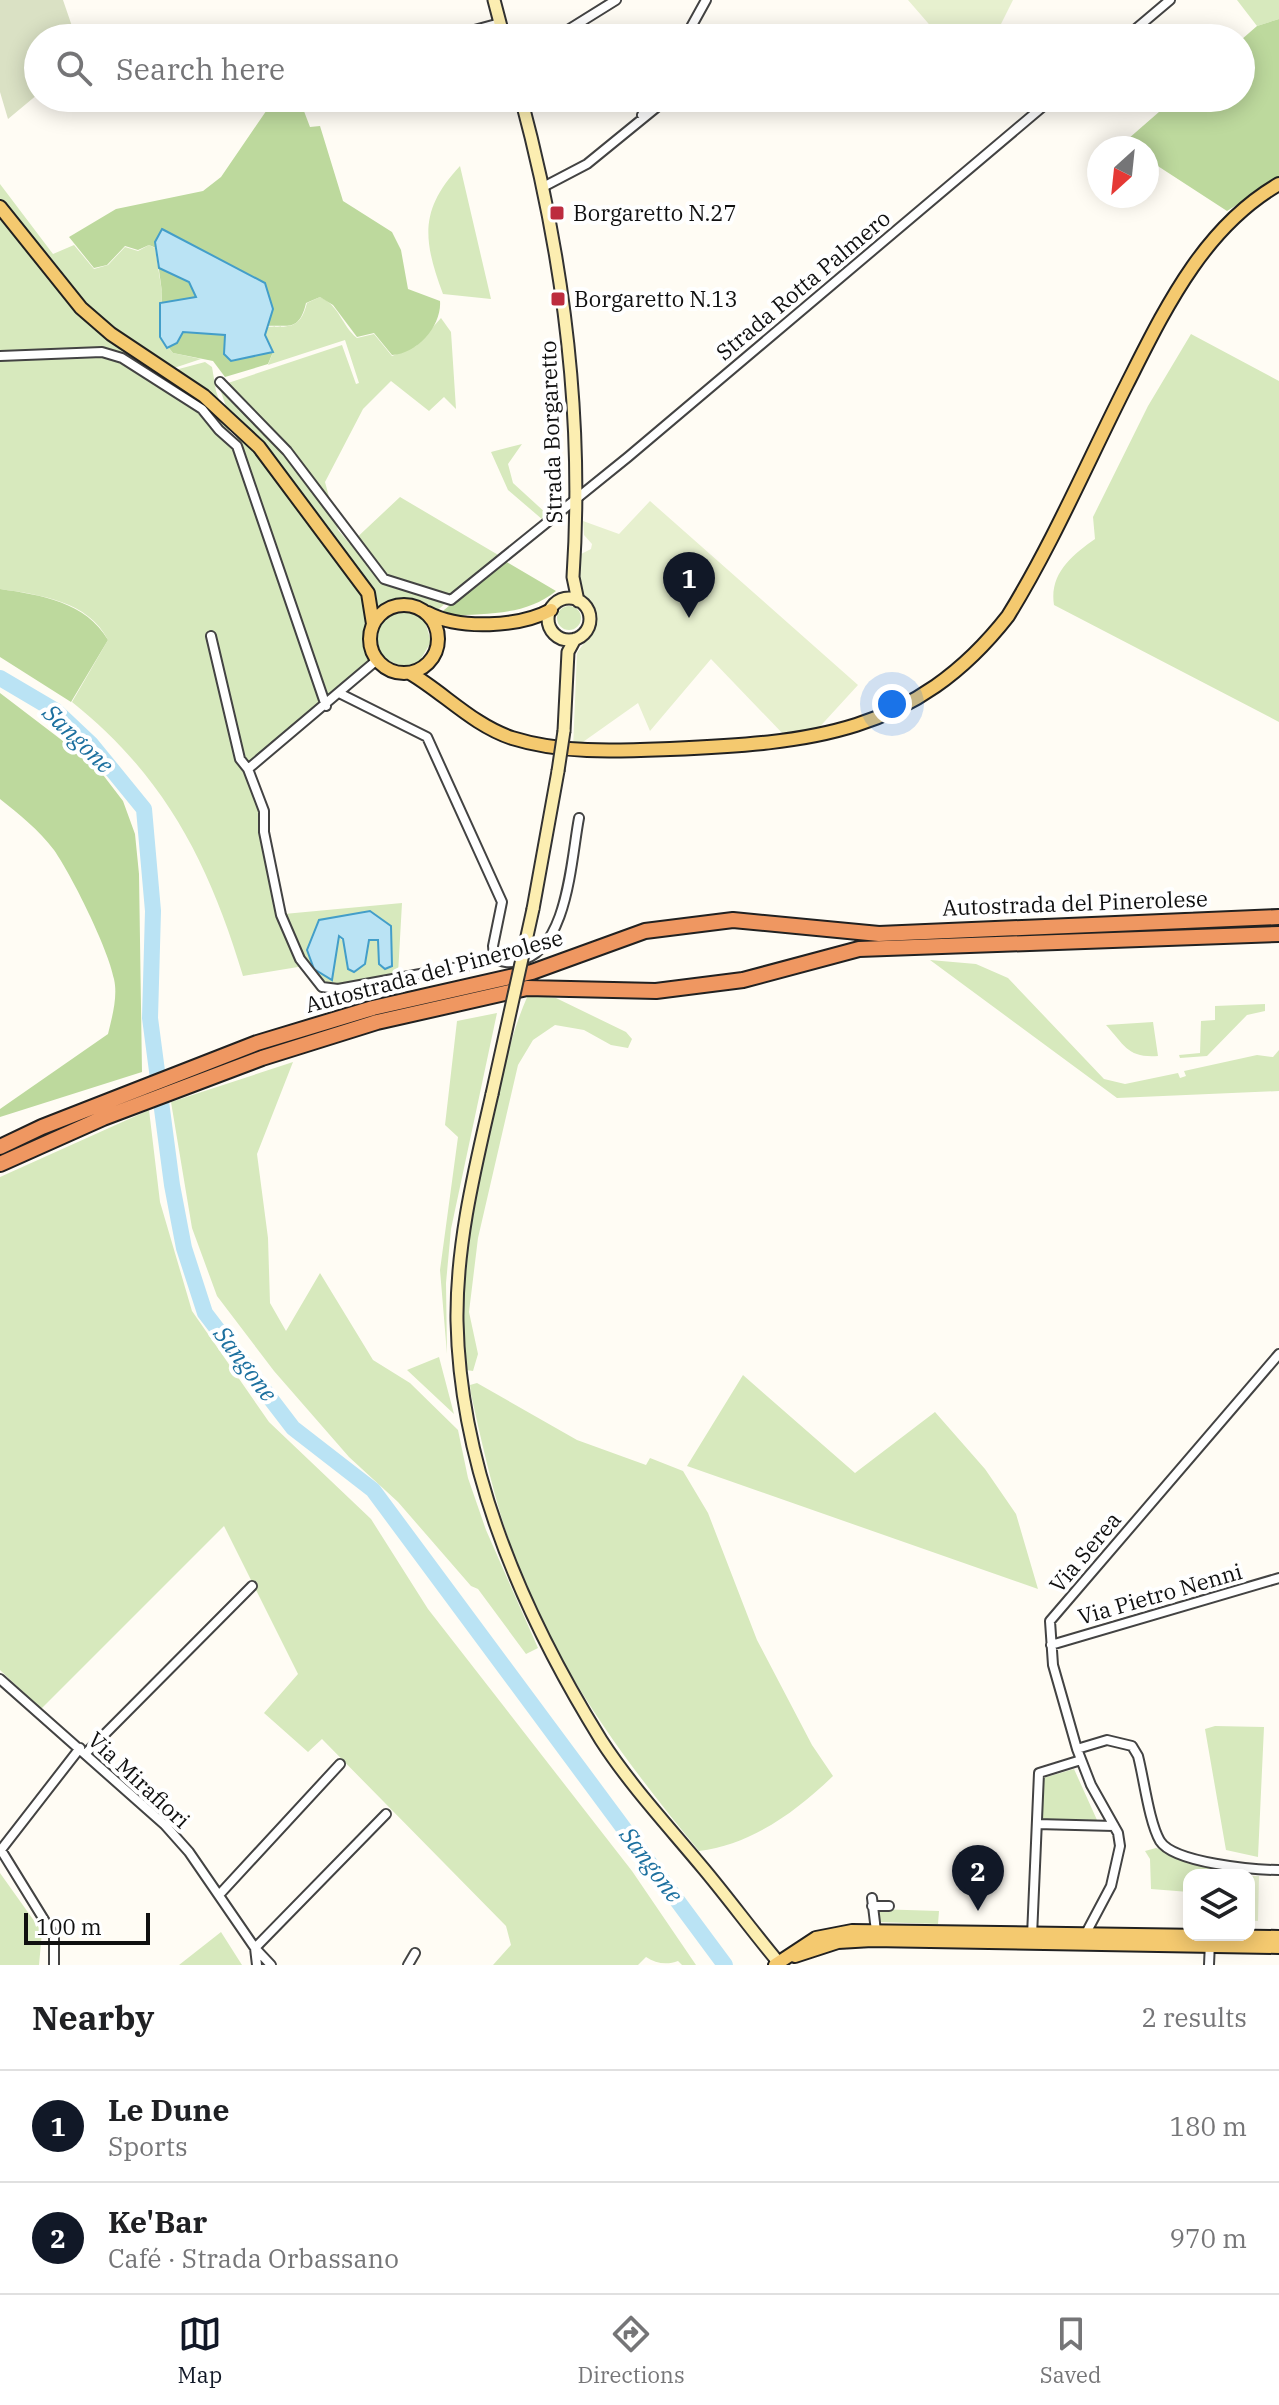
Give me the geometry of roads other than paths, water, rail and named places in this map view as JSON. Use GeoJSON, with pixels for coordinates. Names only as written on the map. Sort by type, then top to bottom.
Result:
{"type":"FeatureCollection","features":[{"type":"Feature","properties":{"kind":"highway","name":"Autostrada del Pinerolese"},"geometry":{"type":"LineString","coordinates":[[0,1147],[78,1113],[373,1008],[532,972],[630,934],[657,929],[733,920],[879,934],[1279,917]]}},
{"type":"Feature","properties":{"kind":"highway","name":"Autostrada del Pinerolese"},"geometry":{"type":"LineString","coordinates":[[0,1164],[259,1051],[527,988],[656,991],[743,980],[859,949],[1279,934]]}},
{"type":"Feature","properties":{"kind":"main road"},"geometry":{"type":"LineString","coordinates":[[368,593],[373,624],[370,642],[377,660],[392,671],[410,673],[485,725],[538,744],[601,750],[775,744],[843,731],[887,714],[929,690],[990,639],[1015,604],[1163,315],[1193,265],[1233,218],[1279,184]]}},
{"type":"Feature","properties":{"kind":"main road"},"geometry":{"type":"LineString","coordinates":[[0,207],[69,296],[96,322],[204,396],[248,435],[368,593],[388,603],[401,604],[444,620],[466,624],[528,618],[551,610]]}},
{"type":"Feature","properties":{"kind":"main road"},"geometry":{"type":"LineString","coordinates":[[373,624],[381,613],[401,604]]}},
{"type":"Feature","properties":{"kind":"main road"},"geometry":{"type":"LineString","coordinates":[[425,611],[434,622],[439,641],[433,658],[438,681],[461,709]]}},
{"type":"Feature","properties":{"kind":"main road"},"geometry":{"type":"LineString","coordinates":[[528,618],[549,626]]}},
{"type":"Feature","properties":{"kind":"main road"},"geometry":{"type":"LineString","coordinates":[[439,641],[466,624]]}},
{"type":"Feature","properties":{"kind":"main road"},"geometry":{"type":"LineString","coordinates":[[410,673],[433,658]]}},
{"type":"Feature","properties":{"kind":"main road"},"geometry":{"type":"LineString","coordinates":[[781,1963],[806,1943],[828,1934],[876,1931],[1183,1941]]}},
{"type":"Feature","properties":{"kind":"main road"},"geometry":{"type":"LineString","coordinates":[[1255,1938],[1279,1937]]}},
{"type":"Feature","properties":{"kind":"main road"},"geometry":{"type":"LineString","coordinates":[[781,1963],[851,1940],[1032,1938]]}},
{"type":"Feature","properties":{"kind":"main road"},"geometry":{"type":"LineString","coordinates":[[1210,1941],[1279,1947]]}},
{"type":"Feature","properties":{"kind":"street"},"geometry":{"type":"LineString","coordinates":[[494,0],[500,23],[496,24]]}},
{"type":"Feature","properties":{"kind":"street"},"geometry":{"type":"LineString","coordinates":[[577,24],[616,0]]}},
{"type":"Feature","properties":{"kind":"street"},"geometry":{"type":"LineString","coordinates":[[693,24],[706,0]]}},
{"type":"Feature","properties":{"kind":"street"},"geometry":{"type":"LineString","coordinates":[[1142,24],[1170,0]]}},
{"type":"Feature","properties":{"kind":"street","name":"Strada Borgaretto"},"geometry":{"type":"LineString","coordinates":[[525,112],[545,186],[563,291],[573,382],[576,497],[573,577],[578,601]]}},
{"type":"Feature","properties":{"kind":"street"},"geometry":{"type":"LineString","coordinates":[[640,119],[644,112]]}},
{"type":"Feature","properties":{"kind":"street"},"geometry":{"type":"LineString","coordinates":[[545,186],[587,164],[649,112]]}},
{"type":"Feature","properties":{"kind":"street","name":"Strada Rotta Palmero"},"geometry":{"type":"LineString","coordinates":[[220,382],[287,451],[379,573],[395,585],[451,600],[1036,112]]}},
{"type":"Feature","properties":{"kind":"street"},"geometry":{"type":"LineString","coordinates":[[0,356],[102,352],[122,358],[202,409],[237,446],[326,706]]}},
{"type":"Feature","properties":{"kind":"street","name":"Strada Borgaretto"},"geometry":{"type":"LineString","coordinates":[[563,599],[573,577]]}},
{"type":"Feature","properties":{"kind":"street"},"geometry":{"type":"LineString","coordinates":[[563,599],[578,601],[587,610],[589,620],[584,632],[570,639],[549,626],[551,610],[563,599]]}},
{"type":"Feature","properties":{"kind":"street"},"geometry":{"type":"LineString","coordinates":[[211,636],[240,759],[248,769],[264,811],[264,832],[281,915],[300,959],[322,987],[338,989],[486,962],[494,957]]}},
{"type":"Feature","properties":{"kind":"street"},"geometry":{"type":"LineString","coordinates":[[570,639],[558,771],[533,909],[462,1247],[457,1320],[462,1381],[480,1473],[524,1595],[549,1649],[603,1743],[781,1963]]}},
{"type":"Feature","properties":{"kind":"street"},"geometry":{"type":"LineString","coordinates":[[248,769],[341,694],[377,660]]}},
{"type":"Feature","properties":{"kind":"street"},"geometry":{"type":"LineString","coordinates":[[341,694],[427,737],[502,902],[493,946],[494,957]]}},
{"type":"Feature","properties":{"kind":"street"},"geometry":{"type":"LineString","coordinates":[[494,957],[507,962],[523,960],[542,952],[548,943],[559,919],[579,818]]}},
{"type":"Feature","properties":{"kind":"street","name":"Via Serea"},"geometry":{"type":"LineString","coordinates":[[1085,1939],[1117,1868],[1120,1846],[1114,1826],[1077,1749],[1053,1665],[1050,1621],[1279,1354]]}},
{"type":"Feature","properties":{"kind":"street","name":"Via Pietro Nenni"},"geometry":{"type":"LineString","coordinates":[[1051,1645],[1279,1578]]}},
{"type":"Feature","properties":{"kind":"street"},"geometry":{"type":"LineString","coordinates":[[54,1965],[54,1936],[1,1851],[83,1751],[252,1586]]}},
{"type":"Feature","properties":{"kind":"street","name":"Via Mirafiori"},"geometry":{"type":"LineString","coordinates":[[0,1679],[165,1825],[255,1948],[257,1965]]}},
{"type":"Feature","properties":{"kind":"street"},"geometry":{"type":"LineString","coordinates":[[1077,1749],[1116,1741],[1127,1743],[1137,1751],[1158,1837],[1167,1848],[1232,1867],[1279,1870]]}},
{"type":"Feature","properties":{"kind":"street"},"geometry":{"type":"LineString","coordinates":[[1032,1938],[1039,1773],[1081,1760]]}},
{"type":"Feature","properties":{"kind":"street"},"geometry":{"type":"LineString","coordinates":[[219,1895],[340,1764]]}},
{"type":"Feature","properties":{"kind":"street"},"geometry":{"type":"LineString","coordinates":[[271,1965],[255,1948],[386,1814]]}},
{"type":"Feature","properties":{"kind":"street"},"geometry":{"type":"LineString","coordinates":[[1037,1824],[1114,1826]]}},
{"type":"Feature","properties":{"kind":"street"},"geometry":{"type":"LineString","coordinates":[[876,1931],[872,1902],[889,1906]]}},
{"type":"Feature","properties":{"kind":"street"},"geometry":{"type":"LineString","coordinates":[[1209,1965],[1210,1941]]}},
{"type":"Feature","properties":{"kind":"street"},"geometry":{"type":"LineString","coordinates":[[408,1965],[415,1953]]}},
{"type":"Feature","properties":{"kind":"water"},"geometry":{"type":"Polygon","coordinates":[[[162,229],[265,283],[273,309],[265,335],[273,352],[231,361],[224,354],[225,335],[183,332],[177,343],[167,348],[160,337],[160,303],[196,297],[189,282],[159,268],[155,242],[162,229]]]}},
{"type":"Feature","properties":{"kind":"water"},"geometry":{"type":"Polygon","coordinates":[[[370,911],[391,926],[392,966],[385,969],[379,964],[378,940],[369,940],[365,964],[354,972],[348,969],[343,939],[339,936],[332,980],[314,969],[307,950],[319,920],[370,911]]]}},
{"type":"Feature","properties":{"kind":"waterway","name":"Sangone"},"geometry":{"type":"LineString","coordinates":[[0,678],[56,711],[91,744],[144,809],[153,911],[150,1018],[172,1185],[184,1248],[205,1313],[293,1428],[373,1490],[725,1965]]}},
{"type":"Feature","properties":{"kind":"place","name":"Borgaretto N.27"},"geometry":{"type":"Point","coordinates":[557,213]}},
{"type":"Feature","properties":{"kind":"place","name":"Borgaretto N.13"},"geometry":{"type":"Point","coordinates":[558,299]}},
{"type":"Feature","properties":{"kind":"place","name":"Le Dune"},"geometry":{"type":"Point","coordinates":[689,618]}},
{"type":"Feature","properties":{"kind":"place","name":"Ke'Bar"},"geometry":{"type":"Point","coordinates":[978,1911]}}]}
